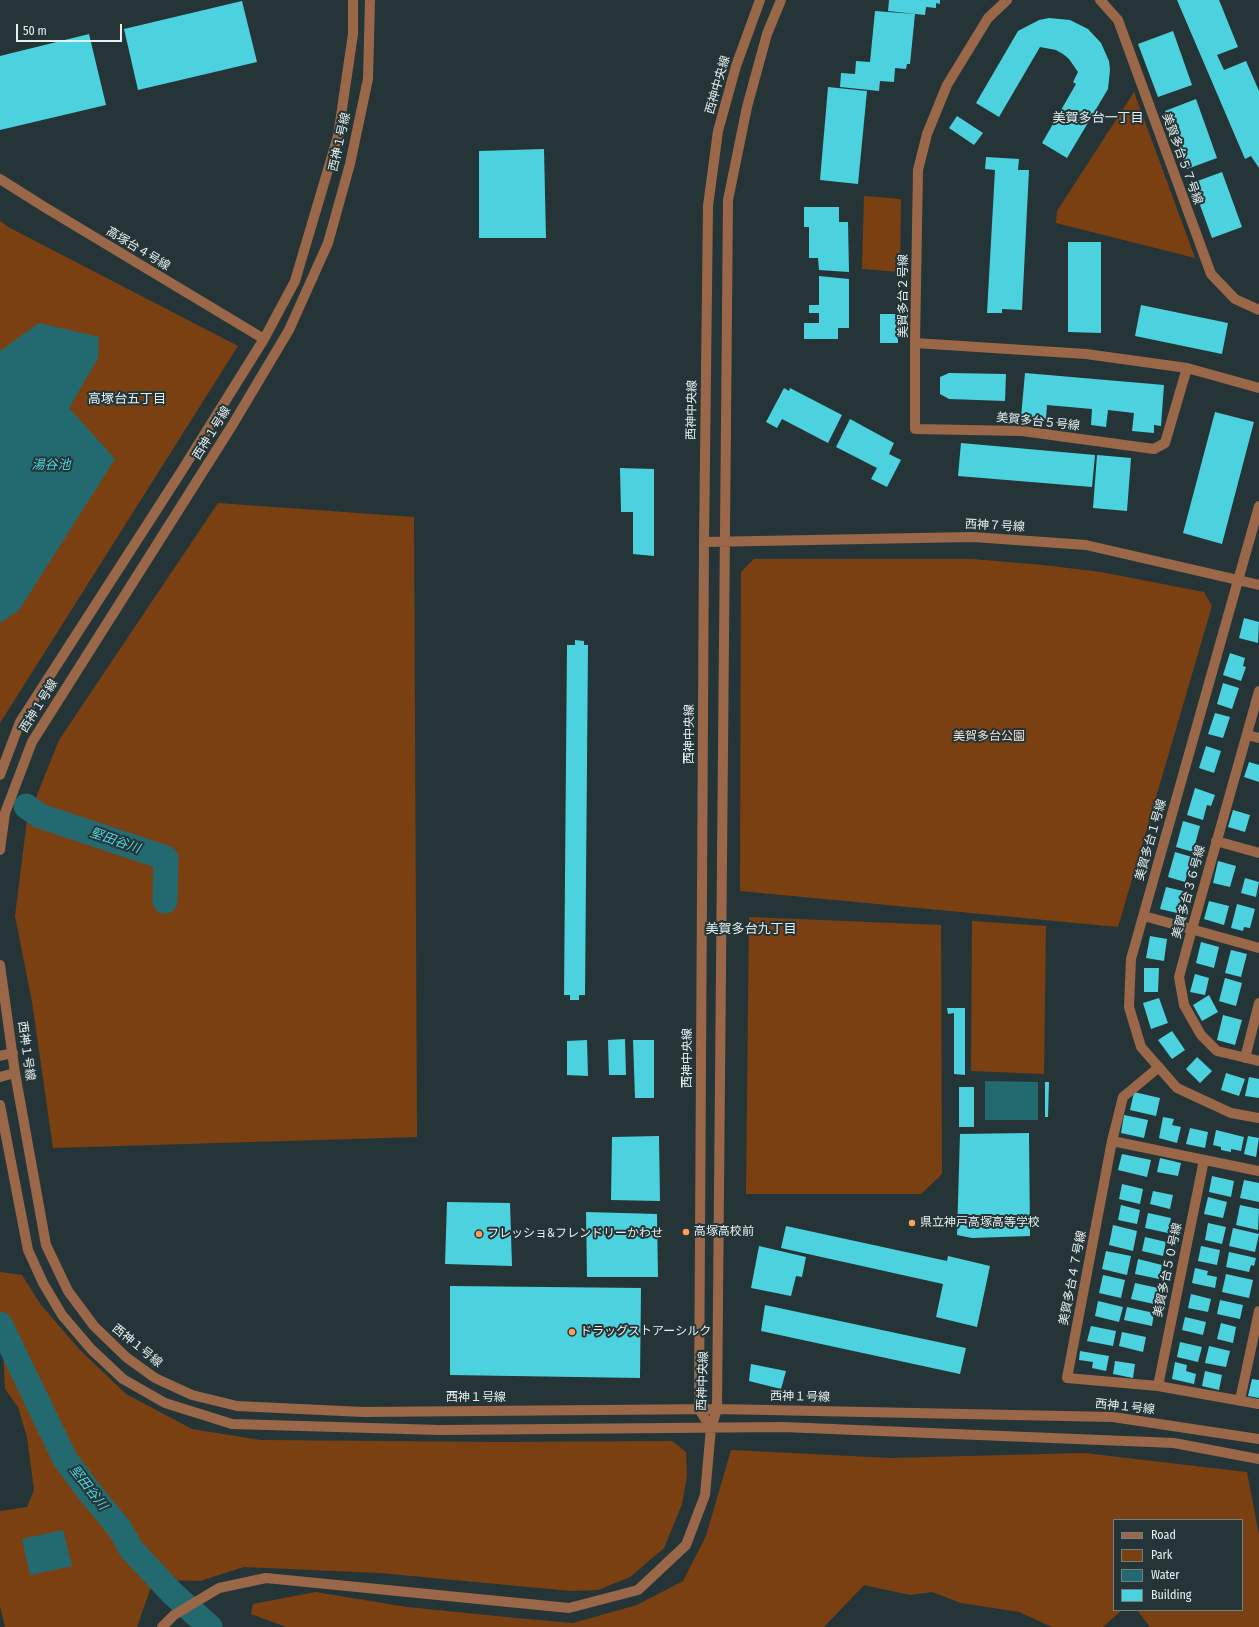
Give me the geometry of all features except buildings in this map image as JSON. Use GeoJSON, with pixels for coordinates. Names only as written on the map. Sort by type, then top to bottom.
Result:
{"type":"FeatureCollection","features":[{"type":"Feature","properties":{"kind":"street","name":"西神１号線"},"geometry":{"type":"LineString","coordinates":[[0,775],[20,722],[181,472],[264,339],[295,281],[338,136],[353,34],[353,0]]}},
{"type":"Feature","properties":{"kind":"street","name":"西神１号線"},"geometry":{"type":"LineString","coordinates":[[0,850],[5,813],[32,742],[233,424],[285,337],[328,243],[350,164],[368,79],[370,0]]}},
{"type":"Feature","properties":{"kind":"street","name":"西神中央線"},"geometry":{"type":"LineString","coordinates":[[711,1428],[699,1409],[704,542],[708,206],[718,132],[736,66],[760,0]]}},
{"type":"Feature","properties":{"kind":"street","name":"西神中央線"},"geometry":{"type":"LineString","coordinates":[[711,1428],[717,1409],[728,200],[747,107],[767,34],[781,0]]}},
{"type":"Feature","properties":{"kind":"street","name":"美賀多台２号線"},"geometry":{"type":"LineString","coordinates":[[1007,0],[988,18],[947,85],[927,134],[918,170],[915,343],[1086,354],[1187,368],[1259,388]]}},
{"type":"Feature","properties":{"kind":"street","name":"美賀多台５７号線"},"geometry":{"type":"LineString","coordinates":[[1100,0],[1118,20],[1211,274],[1235,299],[1259,310]]}},
{"type":"Feature","properties":{"kind":"street","name":"高塚台４号線"},"geometry":{"type":"LineString","coordinates":[[0,179],[264,339]]}},
{"type":"Feature","properties":{"kind":"street","name":"美賀多台５号線"},"geometry":{"type":"LineString","coordinates":[[915,343],[915,429],[1022,431],[1154,449],[1165,443],[1187,368]]}},
{"type":"Feature","properties":{"kind":"street","name":"美賀多台１号線"},"geometry":{"type":"LineString","coordinates":[[1259,506],[1131,959],[1130,1007],[1141,1047],[1177,1088],[1232,1113],[1259,1118]]}},
{"type":"Feature","properties":{"kind":"street","name":"西神７号線"},"geometry":{"type":"LineString","coordinates":[[704,542],[973,537],[1086,545],[1259,585]]}},
{"type":"Feature","properties":{"kind":"street","name":"美賀多台３６号線"},"geometry":{"type":"LineString","coordinates":[[1259,691],[1216,841],[1180,977],[1184,1005],[1201,1035],[1217,1051],[1259,1061]]}},
{"type":"Feature","properties":{"kind":"street"},"geometry":{"type":"LineString","coordinates":[[1247,735],[1259,738]]}},
{"type":"Feature","properties":{"kind":"street"},"geometry":{"type":"LineString","coordinates":[[1216,841],[1259,853]]}},
{"type":"Feature","properties":{"kind":"street"},"geometry":{"type":"LineString","coordinates":[[1144,916],[1259,948]]}},
{"type":"Feature","properties":{"kind":"street","name":"西神１号線"},"geometry":{"type":"LineString","coordinates":[[0,965],[15,1073],[46,1245],[68,1291],[94,1326],[126,1356],[155,1378],[192,1395],[237,1406],[363,1412],[717,1409],[1113,1417],[1259,1440]]}},
{"type":"Feature","properties":{"kind":"street"},"geometry":{"type":"LineString","coordinates":[[1245,1058],[1259,1003]]}},
{"type":"Feature","properties":{"kind":"street"},"geometry":{"type":"LineString","coordinates":[[0,1056],[13,1053]]}},
{"type":"Feature","properties":{"kind":"street"},"geometry":{"type":"LineString","coordinates":[[1159,1067],[1123,1097],[1112,1141],[1259,1171]]}},
{"type":"Feature","properties":{"kind":"street"},"geometry":{"type":"LineString","coordinates":[[0,1077],[15,1073]]}},
{"type":"Feature","properties":{"kind":"street"},"geometry":{"type":"LineString","coordinates":[[0,1106],[28,1250],[43,1283],[62,1315],[91,1349],[123,1379],[165,1403],[232,1424],[440,1430],[783,1427],[1174,1443],[1259,1460]]}},
{"type":"Feature","properties":{"kind":"street","name":"美賀多台４７号線"},"geometry":{"type":"LineString","coordinates":[[1112,1141],[1068,1378],[1158,1386],[1259,1404]]}},
{"type":"Feature","properties":{"kind":"street","name":"美賀多台５０号線"},"geometry":{"type":"LineString","coordinates":[[1158,1386],[1204,1160]]}},
{"type":"Feature","properties":{"kind":"street"},"geometry":{"type":"LineString","coordinates":[[1240,1400],[1259,1311]]}},
{"type":"Feature","properties":{"kind":"street"},"geometry":{"type":"LineString","coordinates":[[162,1627],[174,1614],[219,1588],[266,1578],[569,1608],[638,1590],[686,1545],[705,1494],[711,1428]]}},
{"type":"Feature","properties":{"kind":"green space"},"geometry":{"type":"Polygon","coordinates":[[[1134,92],[1195,258],[1056,223],[1057,211],[1134,92]]]}},
{"type":"Feature","properties":{"kind":"green space"},"geometry":{"type":"Polygon","coordinates":[[[864,196],[901,199],[900,272],[862,269],[864,196]]]}},
{"type":"Feature","properties":{"kind":"green space"},"geometry":{"type":"Polygon","coordinates":[[[0,221],[10,228],[238,346],[0,723],[0,221]]]}},
{"type":"Feature","properties":{"kind":"green space"},"geometry":{"type":"Polygon","coordinates":[[[218,503],[414,517],[417,1137],[53,1148],[32,1002],[15,916],[27,820],[59,740],[218,503]]]}},
{"type":"Feature","properties":{"kind":"green space","name":"美賀多台公園"},"geometry":{"type":"Polygon","coordinates":[[[754,559],[972,559],[1101,572],[1204,592],[1212,606],[1118,927],[740,891],[741,572],[754,559]]]}},
{"type":"Feature","properties":{"kind":"green space"},"geometry":{"type":"Polygon","coordinates":[[[749,917],[941,925],[942,1174],[921,1194],[746,1194],[749,917]]]}},
{"type":"Feature","properties":{"kind":"green space"},"geometry":{"type":"Polygon","coordinates":[[[972,921],[1046,926],[1044,1074],[971,1071],[972,921]]]}},
{"type":"Feature","properties":{"kind":"green space"},"geometry":{"type":"Polygon","coordinates":[[[0,1272],[22,1275],[41,1305],[80,1350],[126,1394],[192,1429],[260,1440],[499,1442],[672,1441],[686,1452],[687,1476],[682,1504],[664,1548],[630,1577],[598,1590],[571,1591],[380,1573],[244,1567],[200,1581],[161,1580],[151,1587],[137,1627],[5,1627],[0,1606],[0,1511],[27,1507],[34,1490],[27,1437],[18,1407],[5,1389],[3,1350],[0,1342],[0,1272]]]}},
{"type":"Feature","properties":{"kind":"green space"},"geometry":{"type":"Polygon","coordinates":[[[731,1450],[890,1458],[1084,1453],[1247,1472],[1259,1535],[1259,1627],[1150,1627],[1138,1611],[1243,1611],[1243,1519],[1113,1519],[1113,1611],[1121,1611],[1103,1627],[1052,1627],[1019,1612],[961,1603],[932,1592],[910,1595],[864,1585],[824,1627],[286,1627],[251,1614],[253,1604],[315,1592],[407,1607],[573,1623],[637,1605],[683,1581],[706,1536],[731,1450]]]}},
{"type":"Feature","properties":{"kind":"water","name":"湯谷池"},"geometry":{"type":"Polygon","coordinates":[[[39,323],[99,337],[98,358],[69,408],[115,459],[19,610],[0,623],[0,351],[39,323]]]}},
{"type":"Feature","properties":{"kind":"water"},"geometry":{"type":"Polygon","coordinates":[[[985,1081],[1038,1082],[1038,1120],[985,1120],[985,1081]]]}},
{"type":"Feature","properties":{"kind":"water"},"geometry":{"type":"Polygon","coordinates":[[[63,1530],[72,1566],[30,1575],[22,1539],[63,1530]]]}},
{"type":"Feature","properties":{"kind":"waterway","name":"堅田谷川"},"geometry":{"type":"LineString","coordinates":[[26,806],[40,816],[166,858],[165,901]]}},
{"type":"Feature","properties":{"kind":"waterway","name":"堅田谷川"},"geometry":{"type":"LineString","coordinates":[[0,1324],[65,1459],[120,1529],[131,1549],[173,1594],[210,1627]]}},
{"type":"Feature","properties":{"kind":"place","name":"県立神戸高塚高等学校"},"geometry":{"type":"Point","coordinates":[912,1223]}},
{"type":"Feature","properties":{"kind":"place","name":"高塚高校前"},"geometry":{"type":"Point","coordinates":[686,1232]}},
{"type":"Feature","properties":{"kind":"place","name":"フレッショ&フレンドリーかわせ"},"geometry":{"type":"Point","coordinates":[479,1234]}},
{"type":"Feature","properties":{"kind":"place","name":"ドラッグストアーシルク"},"geometry":{"type":"Point","coordinates":[572,1332]}},
{"type":"Feature","properties":{"kind":"district","name":"美賀多台一丁目"},"geometry":{"type":"Point","coordinates":[1098,118]}},
{"type":"Feature","properties":{"kind":"district","name":"高塚台五丁目"},"geometry":{"type":"Point","coordinates":[127,399]}},
{"type":"Feature","properties":{"kind":"district","name":"美賀多台九丁目"},"geometry":{"type":"Point","coordinates":[751,929]}}]}
